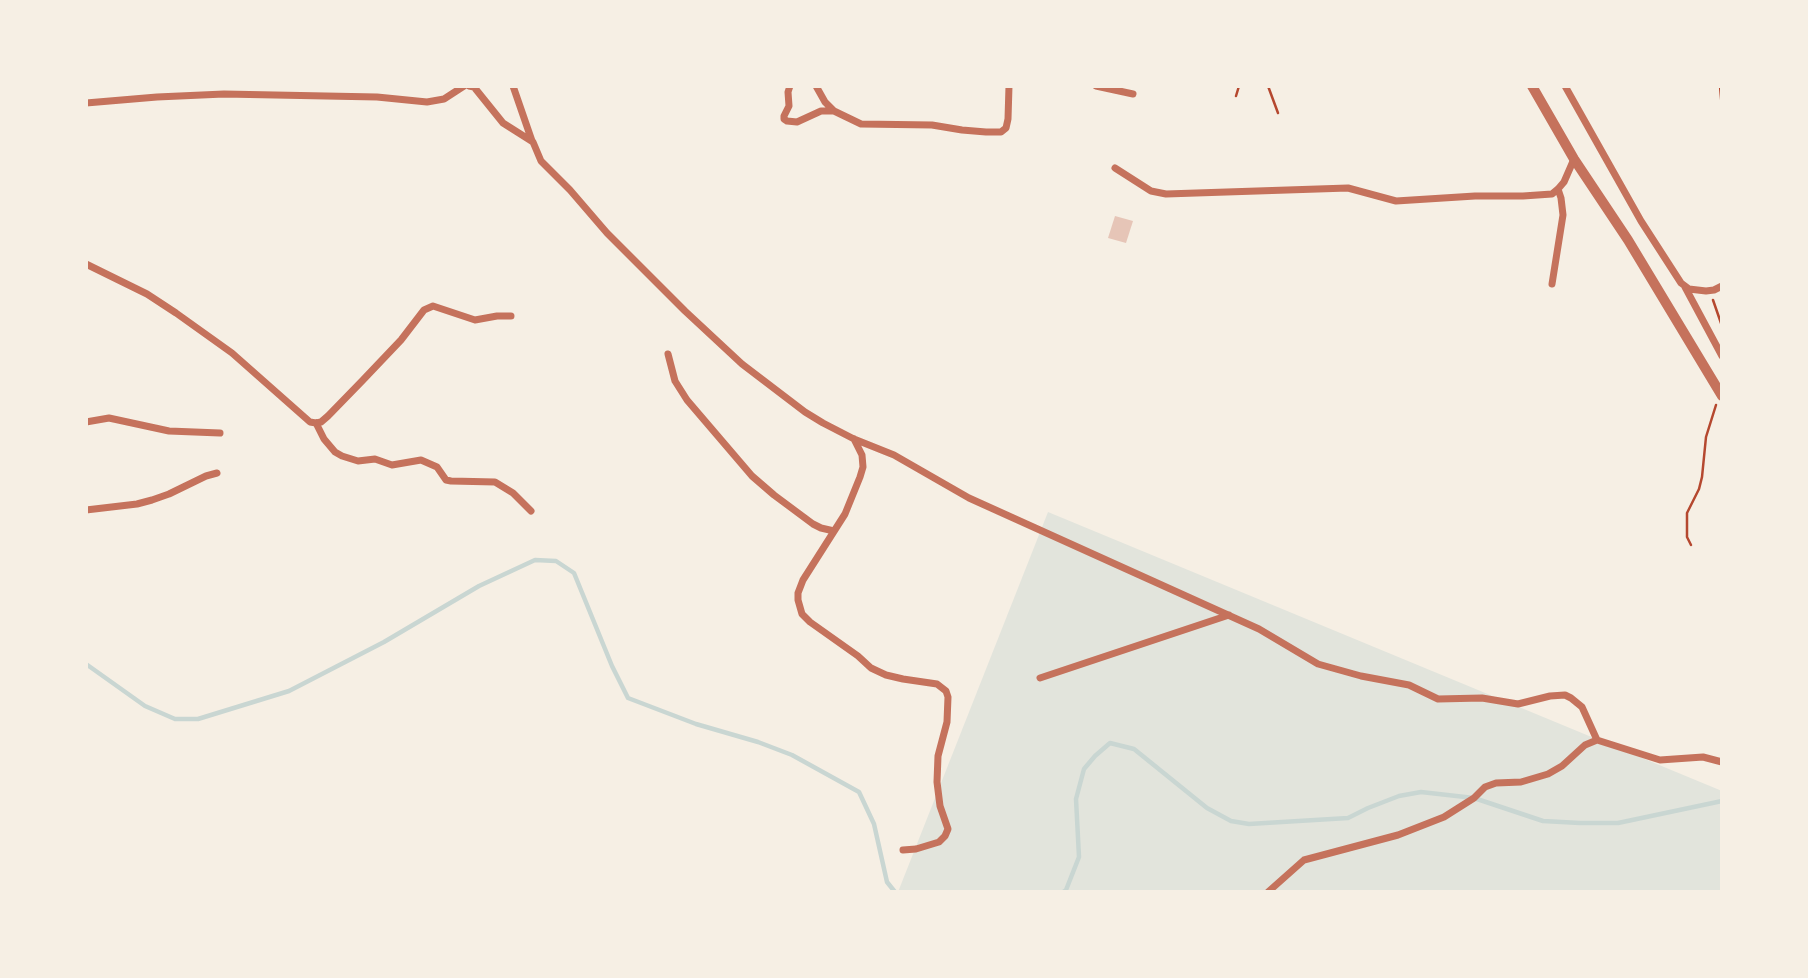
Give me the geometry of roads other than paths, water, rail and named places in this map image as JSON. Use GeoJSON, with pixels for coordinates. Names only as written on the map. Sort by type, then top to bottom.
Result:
{"type":"FeatureCollection","features":[{"type":"Feature","properties":{"kind":"street"},"geometry":{"type":"LineString","coordinates":[[86,103],[224,94],[350,96],[427,102],[444,99],[467,86],[474,87],[503,122],[533,142]]}},
{"type":"Feature","properties":{"kind":"street"},"geometry":{"type":"LineString","coordinates":[[513,86],[541,161],[607,233],[685,311],[742,363],[805,412],[854,439],[894,455],[969,498],[1230,615],[1318,664],[1409,685],[1438,699],[1482,698],[1518,704],[1565,695],[1582,707],[1597,740]]}},
{"type":"Feature","properties":{"kind":"street"},"geometry":{"type":"LineString","coordinates":[[790,86],[789,106],[784,116],[787,121],[797,122],[821,111],[834,111]]}},
{"type":"Feature","properties":{"kind":"street"},"geometry":{"type":"LineString","coordinates":[[816,86],[834,111],[866,125],[932,124],[962,130],[1001,132],[1007,124],[1009,86]]}},
{"type":"Feature","properties":{"kind":"street"},"geometry":{"type":"LineString","coordinates":[[1097,86],[1133,94]]}},
{"type":"Feature","properties":{"kind":"street"},"geometry":{"type":"LineString","coordinates":[[1532,86],[1574,159],[1628,240],[1721,394]]}},
{"type":"Feature","properties":{"kind":"street"},"geometry":{"type":"LineString","coordinates":[[1565,86],[1641,221],[1684,286],[1722,356]]}},
{"type":"Feature","properties":{"kind":"street"},"geometry":{"type":"LineString","coordinates":[[1115,168],[1151,191],[1166,194],[1349,188],[1396,201],[1552,194],[1564,182],[1574,159]]}},
{"type":"Feature","properties":{"kind":"street"},"geometry":{"type":"LineString","coordinates":[[1552,284],[1563,215],[1559,189]]}},
{"type":"Feature","properties":{"kind":"street"},"geometry":{"type":"LineString","coordinates":[[86,264],[147,294],[176,313],[232,353],[310,422],[316,423],[328,416],[363,380],[401,340],[424,310],[433,306],[475,320],[511,316]]}},
{"type":"Feature","properties":{"kind":"street"},"geometry":{"type":"LineString","coordinates":[[1684,286],[1695,290],[1714,290],[1722,286]]}},
{"type":"Feature","properties":{"kind":"street"},"geometry":{"type":"LineString","coordinates":[[668,354],[675,381],[687,400],[752,476],[813,524],[834,531]]}},
{"type":"Feature","properties":{"kind":"street"},"geometry":{"type":"LineString","coordinates":[[86,422],[110,418],[169,431],[220,433]]}},
{"type":"Feature","properties":{"kind":"street"},"geometry":{"type":"LineString","coordinates":[[316,423],[324,439],[342,456],[358,461],[375,459],[392,465],[421,460],[437,467],[446,480],[495,482],[513,493],[531,512]]}},
{"type":"Feature","properties":{"kind":"street"},"geometry":{"type":"LineString","coordinates":[[854,439],[862,455],[863,467],[855,492],[803,580],[798,600],[802,614],[810,622],[878,671],[903,680],[937,684],[943,687],[948,697],[947,722],[938,756],[937,782],[940,806],[948,829],[939,842],[916,849],[903,849]]}},
{"type":"Feature","properties":{"kind":"street"},"geometry":{"type":"LineString","coordinates":[[86,510],[144,502],[217,473]]}},
{"type":"Feature","properties":{"kind":"street"},"geometry":{"type":"LineString","coordinates":[[1040,678],[1230,615]]}},
{"type":"Feature","properties":{"kind":"street"},"geometry":{"type":"LineString","coordinates":[[1268,892],[1304,860],[1398,835],[1444,817],[1474,798],[1485,786],[1521,782],[1548,774],[1585,745],[1597,740],[1660,760],[1703,757],[1722,762]]}},
{"type":"Feature","properties":{"kind":"waterway"},"geometry":{"type":"LineString","coordinates":[[86,664],[145,706],[175,719],[198,719],[289,691],[384,642],[479,586],[535,560],[556,561],[574,573],[628,698],[696,724],[792,755],[859,792],[874,824],[887,882],[895,892]]}},
{"type":"Feature","properties":{"kind":"waterway"},"geometry":{"type":"LineString","coordinates":[[1063,892],[1079,857],[1076,799],[1084,769],[1110,743],[1134,749],[1207,808],[1231,821],[1249,824],[1348,818],[1399,796],[1421,792],[1474,798],[1543,821],[1580,823],[1618,823],[1722,801]]}}]}
